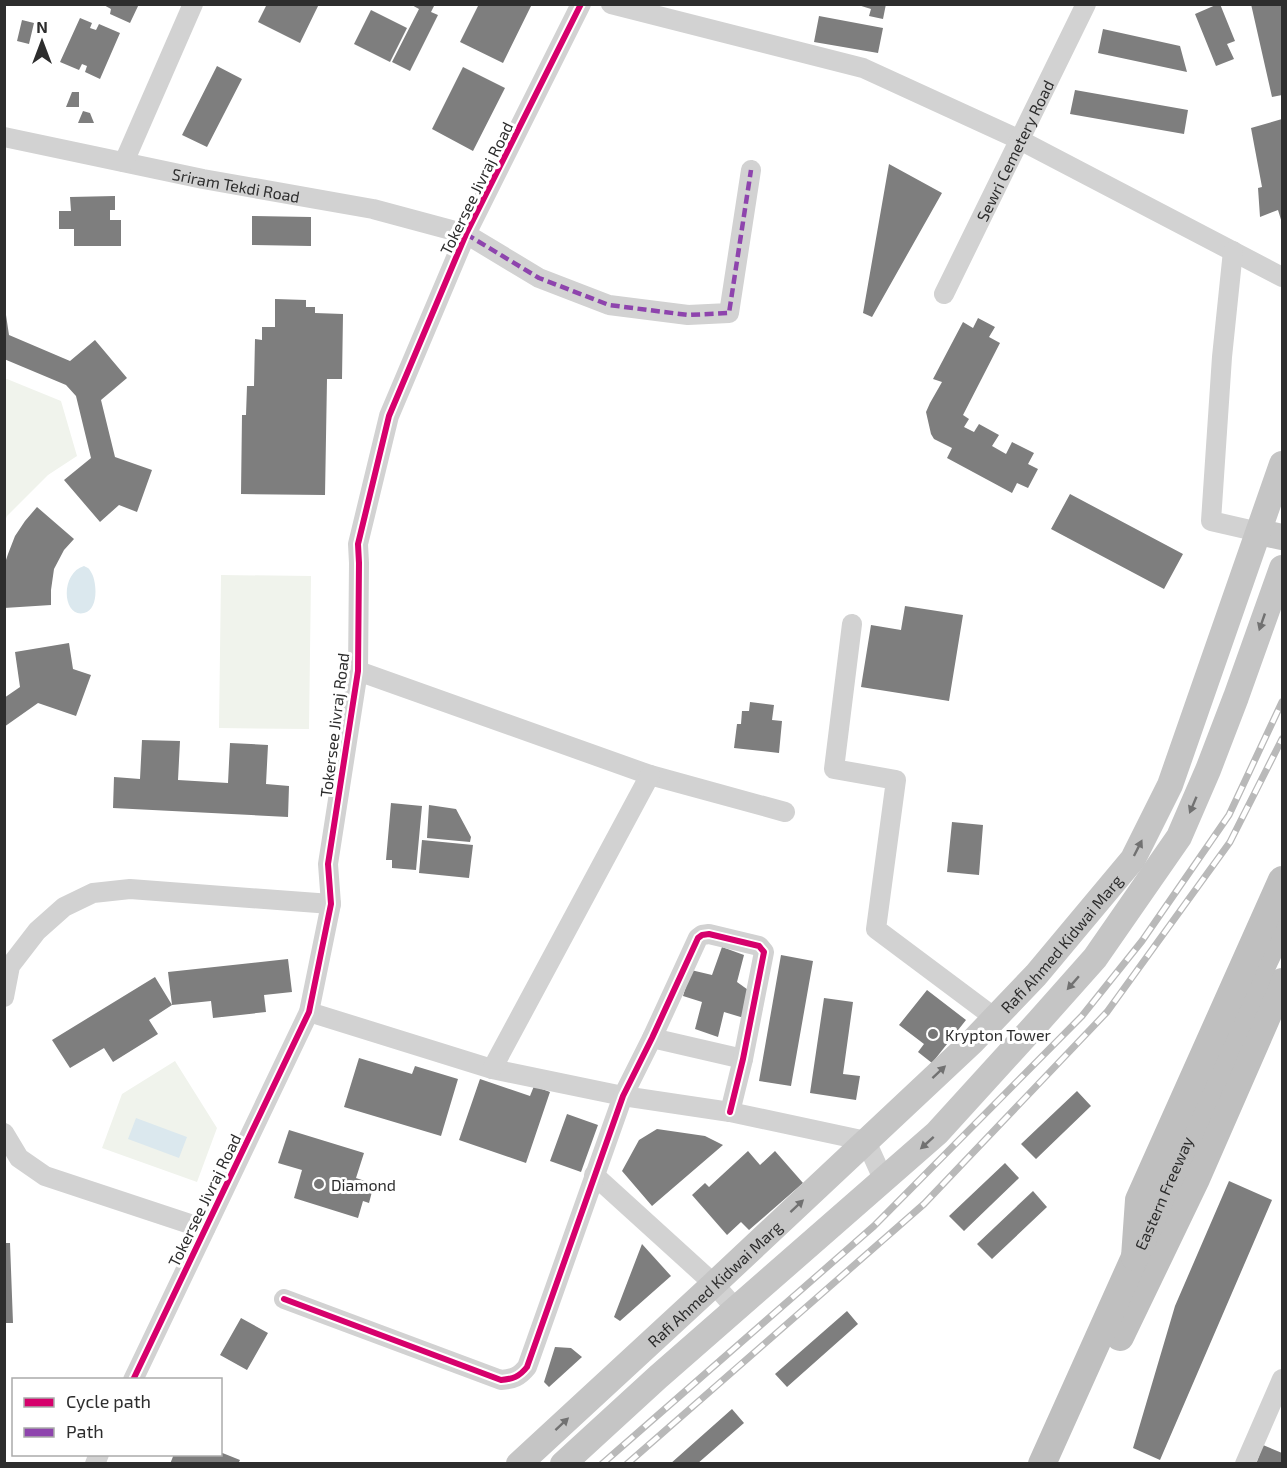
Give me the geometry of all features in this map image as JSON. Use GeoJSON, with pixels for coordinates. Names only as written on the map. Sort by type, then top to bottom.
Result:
{"type":"FeatureCollection","features":[{"type":"Feature","properties":{"kind":"highway"},"geometry":{"type":"LineString","coordinates":[[1135,1257],[1139,1200],[1282,880]]}},
{"type":"Feature","properties":{"kind":"highway","name":"Eastern Freeway"},"geometry":{"type":"LineString","coordinates":[[1042,1464],[1282,923]]}},
{"type":"Feature","properties":{"kind":"highway","name":"Eastern Freeway"},"geometry":{"type":"LineString","coordinates":[[1057,1464],[1196,1179],[1282,982]]}},
{"type":"Feature","properties":{"kind":"main road","name":"Rafi Ahmed Kidwai Marg"},"geometry":{"type":"LineString","coordinates":[[519,1464],[972,1042],[1036,975],[1132,859],[1170,785],[1270,534],[1282,464]]}},
{"type":"Feature","properties":{"kind":"main road","name":"Rafi Ahmed Kidwai Marg"},"geometry":{"type":"LineString","coordinates":[[563,1464],[658,1377],[937,1133],[1095,958],[1179,837],[1236,697],[1282,568]]}},
{"type":"Feature","properties":{"kind":"main road"},"geometry":{"type":"LineString","coordinates":[[1070,934],[1095,958]]}},
{"type":"Feature","properties":{"kind":"street"},"geometry":{"type":"LineString","coordinates":[[124,162],[193,4]]}},
{"type":"Feature","properties":{"kind":"street","name":"Tokersee Jivraj Road"},"geometry":{"type":"LineString","coordinates":[[134,1378],[309,1012],[331,904],[328,864],[358,671],[358,544],[389,416],[466,234],[581,4]]}},
{"type":"Feature","properties":{"kind":"street"},"geometry":{"type":"LineString","coordinates":[[611,4],[863,68],[1020,140],[1282,277]]}},
{"type":"Feature","properties":{"kind":"street","name":"Sewri Cemetery Road"},"geometry":{"type":"LineString","coordinates":[[944,294],[1086,4]]}},
{"type":"Feature","properties":{"kind":"street","name":"Sriram Tekdi Road"},"geometry":{"type":"LineString","coordinates":[[4,137],[203,178],[373,209],[466,234],[540,278],[609,305],[688,315],[729,313],[751,170]]}},
{"type":"Feature","properties":{"kind":"street"},"geometry":{"type":"LineString","coordinates":[[1233,251],[1222,357],[1211,521],[1270,534]]}},
{"type":"Feature","properties":{"kind":"street"},"geometry":{"type":"LineString","coordinates":[[852,624],[834,769],[896,780],[876,929],[994,1018]]}},
{"type":"Feature","properties":{"kind":"street"},"geometry":{"type":"LineString","coordinates":[[358,671],[650,775],[785,812]]}},
{"type":"Feature","properties":{"kind":"street"},"geometry":{"type":"LineString","coordinates":[[492,1069],[650,775]]}},
{"type":"Feature","properties":{"kind":"street"},"geometry":{"type":"LineString","coordinates":[[4,997],[10,966],[37,931],[64,907],[93,893],[130,889],[331,904]]}},
{"type":"Feature","properties":{"kind":"street"},"geometry":{"type":"LineString","coordinates":[[1036,1464],[1170,1167],[1282,906]]}},
{"type":"Feature","properties":{"kind":"street"},"geometry":{"type":"LineString","coordinates":[[284,1299],[501,1380],[520,1376],[526,1367],[623,1096],[698,938],[709,934],[759,946],[764,952],[730,1112]]}},
{"type":"Feature","properties":{"kind":"street"},"geometry":{"type":"LineString","coordinates":[[1057,1464],[1203,1150],[1282,971]]}},
{"type":"Feature","properties":{"kind":"street"},"geometry":{"type":"LineString","coordinates":[[309,1012],[492,1069],[623,1096],[730,1112],[866,1141],[884,1181]]}},
{"type":"Feature","properties":{"kind":"street"},"geometry":{"type":"LineString","coordinates":[[652,1038],[743,1059]]}},
{"type":"Feature","properties":{"kind":"street"},"geometry":{"type":"LineString","coordinates":[[4,1133],[20,1158],[45,1176],[205,1229]]}},
{"type":"Feature","properties":{"kind":"street"},"geometry":{"type":"LineString","coordinates":[[594,1175],[714,1284],[736,1309]]}},
{"type":"Feature","properties":{"kind":"street"},"geometry":{"type":"LineString","coordinates":[[1245,1464],[1282,1379]]}},
{"type":"Feature","properties":{"kind":"shaded area"},"geometry":{"type":"Polygon","coordinates":[[[7,379],[61,401],[77,456],[48,475],[7,516],[5,521],[4,380],[7,379]]]}},
{"type":"Feature","properties":{"kind":"shaded area"},"geometry":{"type":"Polygon","coordinates":[[[84,566],[93,576],[95,595],[89,611],[77,613],[71,609],[68,602],[68,585],[76,570],[84,566]]]}},
{"type":"Feature","properties":{"kind":"shaded area"},"geometry":{"type":"Polygon","coordinates":[[[221,575],[311,576],[309,729],[219,728],[221,575]]]}},
{"type":"Feature","properties":{"kind":"shaded area"},"geometry":{"type":"Polygon","coordinates":[[[175,1061],[217,1128],[197,1182],[102,1148],[122,1094],[175,1061]]]}},
{"type":"Feature","properties":{"kind":"shaded area"},"geometry":{"type":"Polygon","coordinates":[[[136,1118],[187,1137],[179,1158],[128,1139],[136,1118]]]}},
{"type":"Feature","properties":{"kind":"building"},"geometry":{"type":"Polygon","coordinates":[[[102,4],[139,4],[130,23],[110,14],[111,9],[102,4]]]}},
{"type":"Feature","properties":{"kind":"building"},"geometry":{"type":"Polygon","coordinates":[[[267,4],[319,4],[300,43],[258,22],[267,4]]]}},
{"type":"Feature","properties":{"kind":"building"},"geometry":{"type":"Polygon","coordinates":[[[410,4],[435,4],[431,12],[438,15],[410,71],[392,62],[419,9],[410,4]]]}},
{"type":"Feature","properties":{"kind":"building"},"geometry":{"type":"Polygon","coordinates":[[[479,4],[532,4],[503,63],[460,42],[479,4]]]}},
{"type":"Feature","properties":{"kind":"building"},"geometry":{"type":"Polygon","coordinates":[[[855,4],[886,4],[883,19],[869,16],[871,9],[855,4]]]}},
{"type":"Feature","properties":{"kind":"building"},"geometry":{"type":"Polygon","coordinates":[[[1220,4],[1235,41],[1227,44],[1234,59],[1216,66],[1195,14],[1220,4]]]}},
{"type":"Feature","properties":{"kind":"building"},"geometry":{"type":"Polygon","coordinates":[[[1251,4],[1282,4],[1282,95],[1272,97],[1251,4]]]}},
{"type":"Feature","properties":{"kind":"building"},"geometry":{"type":"Polygon","coordinates":[[[371,10],[407,28],[390,62],[354,44],[371,10]]]}},
{"type":"Feature","properties":{"kind":"building"},"geometry":{"type":"Polygon","coordinates":[[[819,16],[883,28],[878,53],[814,42],[819,16]]]}},
{"type":"Feature","properties":{"kind":"building"},"geometry":{"type":"Polygon","coordinates":[[[80,18],[92,23],[90,28],[96,30],[99,24],[120,33],[100,79],[85,72],[87,66],[82,64],[79,70],[60,62],[80,18]]]}},
{"type":"Feature","properties":{"kind":"building"},"geometry":{"type":"Polygon","coordinates":[[[22,20],[34,23],[29,44],[17,41],[22,20]]]}},
{"type":"Feature","properties":{"kind":"building"},"geometry":{"type":"Polygon","coordinates":[[[1103,29],[1180,46],[1187,72],[1098,53],[1103,29]]]}},
{"type":"Feature","properties":{"kind":"building"},"geometry":{"type":"Polygon","coordinates":[[[217,66],[242,79],[207,147],[182,135],[217,66]]]}},
{"type":"Feature","properties":{"kind":"building"},"geometry":{"type":"Polygon","coordinates":[[[463,67],[505,88],[473,151],[432,129],[463,67]]]}},
{"type":"Feature","properties":{"kind":"building"},"geometry":{"type":"Polygon","coordinates":[[[1075,90],[1188,110],[1184,134],[1070,114],[1075,90]]]}},
{"type":"Feature","properties":{"kind":"building"},"geometry":{"type":"Polygon","coordinates":[[[72,92],[79,92],[79,107],[66,107],[72,92]]]}},
{"type":"Feature","properties":{"kind":"building"},"geometry":{"type":"Polygon","coordinates":[[[83,111],[90,113],[94,123],[78,123],[83,111]]]}},
{"type":"Feature","properties":{"kind":"building"},"geometry":{"type":"Polygon","coordinates":[[[1282,119],[1282,223],[1278,210],[1260,217],[1258,188],[1262,187],[1251,128],[1282,119]]]}},
{"type":"Feature","properties":{"kind":"building"},"geometry":{"type":"Polygon","coordinates":[[[889,164],[942,193],[872,317],[863,313],[889,164]]]}},
{"type":"Feature","properties":{"kind":"building"},"geometry":{"type":"Polygon","coordinates":[[[115,196],[115,210],[110,210],[110,220],[121,220],[121,246],[74,246],[74,229],[59,229],[59,211],[71,211],[70,197],[115,196]]]}},
{"type":"Feature","properties":{"kind":"building"},"geometry":{"type":"Polygon","coordinates":[[[252,216],[311,217],[311,246],[252,245],[252,216]]]}},
{"type":"Feature","properties":{"kind":"building"},"geometry":{"type":"Polygon","coordinates":[[[275,299],[306,300],[306,307],[315,307],[315,313],[343,314],[342,379],[327,379],[325,495],[241,494],[242,415],[246,415],[247,386],[254,386],[255,339],[262,340],[262,327],[275,327],[275,299]]]}},
{"type":"Feature","properties":{"kind":"building"},"geometry":{"type":"Polygon","coordinates":[[[4,315],[6,315],[9,335],[70,361],[95,340],[127,378],[101,400],[115,457],[152,470],[137,512],[119,505],[100,522],[64,480],[91,458],[76,396],[66,385],[4,359],[4,315]]]}},
{"type":"Feature","properties":{"kind":"building"},"geometry":{"type":"Polygon","coordinates":[[[978,318],[995,327],[989,337],[1000,343],[963,415],[969,419],[964,427],[974,432],[979,424],[999,435],[992,446],[1006,454],[1012,442],[1034,453],[1028,464],[1038,469],[1028,488],[1017,483],[1012,493],[947,458],[952,448],[934,439],[926,412],[942,382],[933,379],[963,322],[973,328],[978,318]]]}},
{"type":"Feature","properties":{"kind":"building"},"geometry":{"type":"Polygon","coordinates":[[[1070,494],[1183,554],[1164,589],[1051,529],[1070,494]]]}},
{"type":"Feature","properties":{"kind":"building"},"geometry":{"type":"Polygon","coordinates":[[[37,507],[74,539],[64,550],[54,569],[51,605],[4,608],[4,566],[15,536],[37,507]]]}},
{"type":"Feature","properties":{"kind":"building"},"geometry":{"type":"Polygon","coordinates":[[[905,606],[963,615],[949,701],[861,687],[871,625],[901,630],[905,606]]]}},
{"type":"Feature","properties":{"kind":"building"},"geometry":{"type":"Polygon","coordinates":[[[69,643],[73,669],[91,675],[76,716],[38,703],[4,727],[4,698],[20,687],[15,652],[69,643]]]}},
{"type":"Feature","properties":{"kind":"building"},"geometry":{"type":"Polygon","coordinates":[[[750,702],[774,705],[772,720],[782,721],[779,753],[734,748],[737,724],[741,724],[742,711],[749,711],[750,702]]]}},
{"type":"Feature","properties":{"kind":"building"},"geometry":{"type":"Polygon","coordinates":[[[142,740],[180,741],[178,780],[228,783],[230,743],[268,745],[266,784],[289,786],[288,817],[113,808],[114,777],[140,779],[142,740]]]}},
{"type":"Feature","properties":{"kind":"building"},"geometry":{"type":"Polygon","coordinates":[[[391,803],[422,806],[416,870],[392,868],[392,860],[386,860],[391,803]]]}},
{"type":"Feature","properties":{"kind":"building"},"geometry":{"type":"Polygon","coordinates":[[[429,805],[456,809],[471,837],[470,842],[427,838],[429,805]]]}},
{"type":"Feature","properties":{"kind":"building"},"geometry":{"type":"Polygon","coordinates":[[[952,822],[983,825],[979,875],[947,872],[952,822]]]}},
{"type":"Feature","properties":{"kind":"building"},"geometry":{"type":"Polygon","coordinates":[[[422,840],[473,845],[469,878],[419,873],[422,840]]]}},
{"type":"Feature","properties":{"kind":"building"},"geometry":{"type":"Polygon","coordinates":[[[722,947],[744,955],[737,982],[751,992],[744,1018],[724,1012],[718,1037],[695,1029],[702,1002],[683,996],[691,970],[712,975],[722,947]]]}},
{"type":"Feature","properties":{"kind":"building"},"geometry":{"type":"Polygon","coordinates":[[[781,955],[813,961],[791,1086],[759,1081],[781,955]]]}},
{"type":"Feature","properties":{"kind":"building"},"geometry":{"type":"Polygon","coordinates":[[[288,959],[292,992],[264,995],[266,1012],[213,1018],[211,1001],[172,1005],[168,972],[288,959]]]}},
{"type":"Feature","properties":{"kind":"building"},"geometry":{"type":"Polygon","coordinates":[[[155,977],[172,1005],[149,1020],[158,1034],[113,1062],[104,1048],[70,1068],[52,1040],[155,977]]]}},
{"type":"Feature","properties":{"kind":"building","name":"Krypton Tower"},"geometry":{"type":"Polygon","coordinates":[[[927,990],[966,1020],[932,1063],[918,1052],[924,1044],[899,1025],[927,990]]]}},
{"type":"Feature","properties":{"kind":"building"},"geometry":{"type":"Polygon","coordinates":[[[824,998],[853,1002],[843,1074],[860,1076],[856,1100],[810,1093],[824,998]]]}},
{"type":"Feature","properties":{"kind":"building"},"geometry":{"type":"Polygon","coordinates":[[[359,1058],[412,1074],[415,1066],[458,1079],[441,1136],[344,1107],[359,1058]]]}},
{"type":"Feature","properties":{"kind":"building"},"geometry":{"type":"Polygon","coordinates":[[[480,1079],[530,1096],[534,1086],[550,1092],[526,1163],[459,1140],[480,1079]]]}},
{"type":"Feature","properties":{"kind":"building"},"geometry":{"type":"Polygon","coordinates":[[[1077,1091],[1091,1106],[1036,1159],[1021,1144],[1077,1091]]]}},
{"type":"Feature","properties":{"kind":"building"},"geometry":{"type":"Polygon","coordinates":[[[567,1114],[598,1125],[581,1172],[550,1161],[567,1114]]]}},
{"type":"Feature","properties":{"kind":"building"},"geometry":{"type":"Polygon","coordinates":[[[657,1129],[705,1136],[723,1145],[652,1206],[622,1171],[639,1140],[657,1129]]]}},
{"type":"Feature","properties":{"kind":"building"},"geometry":{"type":"Polygon","coordinates":[[[289,1130],[364,1153],[356,1178],[374,1184],[369,1203],[363,1201],[358,1218],[294,1198],[302,1170],[278,1163],[289,1130]]]}},
{"type":"Feature","properties":{"kind":"building"},"geometry":{"type":"Polygon","coordinates":[[[748,1151],[760,1165],[775,1151],[803,1183],[749,1230],[741,1222],[727,1235],[692,1195],[705,1183],[709,1187],[748,1151]]]}},
{"type":"Feature","properties":{"kind":"building"},"geometry":{"type":"Polygon","coordinates":[[[1005,1163],[1019,1178],[964,1231],[949,1216],[1005,1163]]]}},
{"type":"Feature","properties":{"kind":"building"},"geometry":{"type":"Polygon","coordinates":[[[1229,1181],[1272,1200],[1160,1460],[1133,1448],[1175,1306],[1229,1181]]]}},
{"type":"Feature","properties":{"kind":"building"},"geometry":{"type":"Polygon","coordinates":[[[1033,1191],[1047,1207],[992,1259],[977,1244],[1033,1191]]]}},
{"type":"Feature","properties":{"kind":"building"},"geometry":{"type":"Polygon","coordinates":[[[4,1243],[10,1243],[13,1323],[4,1323],[4,1243]]]}},
{"type":"Feature","properties":{"kind":"building"},"geometry":{"type":"Polygon","coordinates":[[[642,1244],[671,1276],[620,1321],[614,1317],[642,1244]]]}},
{"type":"Feature","properties":{"kind":"building"},"geometry":{"type":"Polygon","coordinates":[[[847,1311],[858,1324],[787,1387],[775,1374],[847,1311]]]}},
{"type":"Feature","properties":{"kind":"building"},"geometry":{"type":"Polygon","coordinates":[[[241,1318],[268,1333],[247,1370],[220,1355],[241,1318]]]}},
{"type":"Feature","properties":{"kind":"building"},"geometry":{"type":"Polygon","coordinates":[[[555,1347],[571,1348],[582,1357],[549,1387],[544,1382],[555,1347]]]}},
{"type":"Feature","properties":{"kind":"building"},"geometry":{"type":"Polygon","coordinates":[[[732,1409],[744,1423],[697,1464],[670,1464],[732,1409]]]}},
{"type":"Feature","properties":{"kind":"building"},"geometry":{"type":"Polygon","coordinates":[[[1263,1445],[1282,1453],[1282,1464],[1256,1464],[1263,1445]]]}},
{"type":"Feature","properties":{"kind":"building"},"geometry":{"type":"Polygon","coordinates":[[[222,1453],[240,1460],[238,1464],[170,1464],[173,1456],[222,1456],[222,1453]]]}},
{"type":"Feature","properties":{"kind":"railway"},"geometry":{"type":"LineString","coordinates":[[602,1464],[874,1226],[1082,1016],[1142,941],[1229,815],[1282,702]]}},
{"type":"Feature","properties":{"kind":"railway"},"geometry":{"type":"LineString","coordinates":[[627,1464],[924,1204],[1107,1012],[1230,842],[1282,739]]}},
{"type":"Feature","properties":{"kind":"marked path"},"geometry":{"type":"LineString","coordinates":[[466,234],[539,278],[609,305],[688,315],[729,313],[751,170]]}},
{"type":"Feature","properties":{"kind":"cycle path"},"geometry":{"type":"LineString","coordinates":[[134,1378],[309,1012],[331,904],[328,864],[358,671],[358,544],[389,416],[466,234],[581,4]]}},
{"type":"Feature","properties":{"kind":"cycle path"},"geometry":{"type":"LineString","coordinates":[[284,1299],[501,1380],[521,1373],[527,1367],[623,1096],[698,938],[709,934],[759,946],[764,952],[730,1112]]}},
{"type":"Feature","properties":{"kind":"place","name":"Krypton Tower"},"geometry":{"type":"Point","coordinates":[933,1034]}},
{"type":"Feature","properties":{"kind":"place","name":"Diamond"},"geometry":{"type":"Point","coordinates":[319,1184]}}]}
